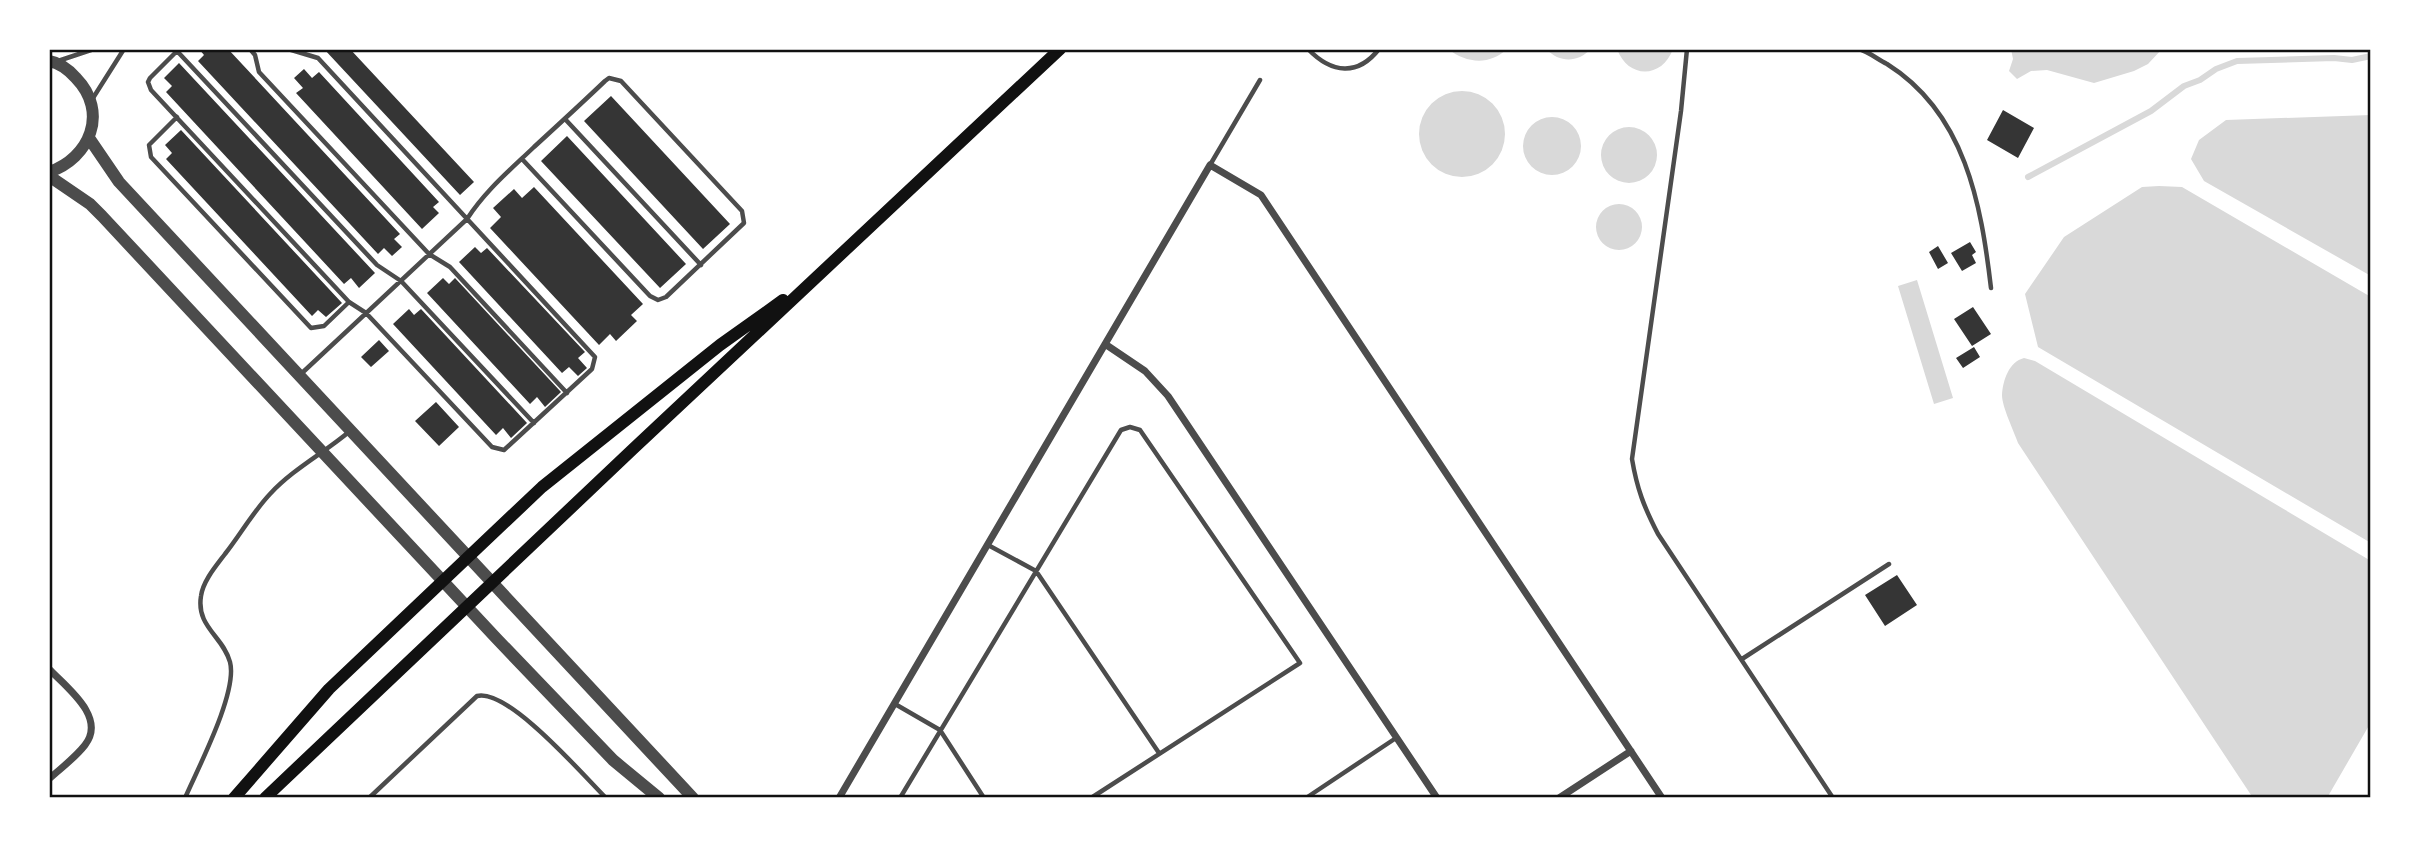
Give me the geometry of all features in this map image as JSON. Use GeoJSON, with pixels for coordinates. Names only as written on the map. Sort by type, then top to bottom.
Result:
{"type":"FeatureCollection","features":[{"type":"Feature","properties":{"kind":"main road"},"geometry":{"type":"LineString","coordinates":[[265,798],[1060,49]]}},
{"type":"Feature","properties":{"kind":"main road"},"geometry":{"type":"LineString","coordinates":[[234,798],[329,689],[542,487],[698,362],[818,276]]}},
{"type":"Feature","properties":{"kind":"street"},"geometry":{"type":"LineString","coordinates":[[52,62],[70,71],[83,85],[91,102],[93,120],[89,138],[79,155],[64,167],[49,174],[102,216],[497,639],[613,760],[659,798]]}},
{"type":"Feature","properties":{"kind":"street"},"geometry":{"type":"LineString","coordinates":[[89,138],[119,182],[693,798]]}},
{"type":"Feature","properties":{"kind":"street"},"geometry":{"type":"LineString","coordinates":[[839,798],[1210,165],[1261,195],[1662,798]]}},
{"type":"Feature","properties":{"kind":"street"},"geometry":{"type":"LineString","coordinates":[[1105,344],[1145,371],[1168,396],[1437,798]]}},
{"type":"Feature","properties":{"kind":"street"},"geometry":{"type":"LineString","coordinates":[[49,669],[84,706],[91,721],[90,737],[86,745],[49,779]]}},
{"type":"Feature","properties":{"kind":"street"},"geometry":{"type":"LineString","coordinates":[[1559,798],[1631,751]]}},
{"type":"Feature","properties":{"kind":"lane"},"geometry":{"type":"LineString","coordinates":[[52,62],[94,49]]}},
{"type":"Feature","properties":{"kind":"lane"},"geometry":{"type":"LineString","coordinates":[[91,102],[124,49]]}},
{"type":"Feature","properties":{"kind":"lane"},"geometry":{"type":"LineString","coordinates":[[250,49],[255,55],[259,72],[429,254],[450,267],[567,393]]}},
{"type":"Feature","properties":{"kind":"lane"},"geometry":{"type":"LineString","coordinates":[[255,55],[261,49]]}},
{"type":"Feature","properties":{"kind":"lane"},"geometry":{"type":"LineString","coordinates":[[288,49],[318,58],[595,357],[592,369],[567,393],[534,423],[504,450],[492,447],[366,313],[349,302],[151,90],[148,82],[152,74],[178,50],[377,265],[401,281],[534,423]]}},
{"type":"Feature","properties":{"kind":"lane"},"geometry":{"type":"LineString","coordinates":[[1308,49],[1324,62],[1353,69],[1368,62],[1380,49]]}},
{"type":"Feature","properties":{"kind":"lane"},"geometry":{"type":"LineString","coordinates":[[1687,49],[1681,110],[1632,458],[1641,502],[1658,534],[1833,798]]}},
{"type":"Feature","properties":{"kind":"lane"},"geometry":{"type":"LineString","coordinates":[[1858,49],[1900,73],[1924,93],[1947,125],[1967,166],[1984,229],[1991,288]]}},
{"type":"Feature","properties":{"kind":"lane"},"geometry":{"type":"LineString","coordinates":[[299,376],[467,219],[483,194],[605,80],[618,79],[742,211],[745,219],[742,227],[666,297],[654,299],[522,159]]}},
{"type":"Feature","properties":{"kind":"lane"},"geometry":{"type":"LineString","coordinates":[[1210,165],[1260,80]]}},
{"type":"Feature","properties":{"kind":"lane"},"geometry":{"type":"LineString","coordinates":[[177,117],[151,141],[149,154],[206,217],[311,328],[324,326],[349,302]]}},
{"type":"Feature","properties":{"kind":"lane"},"geometry":{"type":"LineString","coordinates":[[565,119],[701,265]]}},
{"type":"Feature","properties":{"kind":"lane"},"geometry":{"type":"LineString","coordinates":[[900,798],[1121,430],[1130,427],[1140,430],[1300,663],[1091,798]]}},
{"type":"Feature","properties":{"kind":"lane"},"geometry":{"type":"LineString","coordinates":[[185,798],[221,715],[232,677],[230,660],[201,616],[201,594],[211,573],[270,494],[301,467],[351,431]]}},
{"type":"Feature","properties":{"kind":"lane"},"geometry":{"type":"LineString","coordinates":[[988,545],[1036,572],[1159,753]]}},
{"type":"Feature","properties":{"kind":"lane"},"geometry":{"type":"LineString","coordinates":[[1742,659],[1889,564]]}},
{"type":"Feature","properties":{"kind":"lane"},"geometry":{"type":"LineString","coordinates":[[369,798],[477,696],[485,694],[498,699],[520,715],[606,798]]}},
{"type":"Feature","properties":{"kind":"lane"},"geometry":{"type":"LineString","coordinates":[[895,704],[940,730],[984,798]]}},
{"type":"Feature","properties":{"kind":"lane"},"geometry":{"type":"LineString","coordinates":[[1306,798],[1397,737]]}},
{"type":"Feature","properties":{"kind":"shaded area"},"geometry":{"type":"Polygon","coordinates":[[[1448,49],[1507,49],[1493,58],[1478,61],[1462,57],[1448,49]]]}},
{"type":"Feature","properties":{"kind":"shaded area"},"geometry":{"type":"Polygon","coordinates":[[[1546,49],[1591,49],[1580,57],[1568,60],[1551,54],[1546,49]]]}},
{"type":"Feature","properties":{"kind":"shaded area"},"geometry":{"type":"Polygon","coordinates":[[[1617,49],[1673,49],[1661,66],[1645,72],[1629,66],[1617,49]]]}},
{"type":"Feature","properties":{"kind":"shaded area"},"geometry":{"type":"Polygon","coordinates":[[[2011,49],[2162,49],[2148,64],[2134,71],[2094,83],[2047,70],[2031,71],[2017,79],[2009,71],[2013,59],[2011,49]]]}},
{"type":"Feature","properties":{"kind":"shaded area"},"geometry":{"type":"Polygon","coordinates":[[[1454,91],[1470,91],[1493,103],[1502,117],[1505,134],[1502,151],[1493,165],[1470,177],[1454,177],[1438,170],[1426,158],[1419,142],[1419,126],[1426,110],[1438,98],[1454,91]]]}},
{"type":"Feature","properties":{"kind":"shaded area"},"geometry":{"type":"Polygon","coordinates":[[[2371,115],[2371,276],[2204,181],[2191,159],[2199,140],[2226,120],[2371,115]]]}},
{"type":"Feature","properties":{"kind":"shaded area"},"geometry":{"type":"Polygon","coordinates":[[[1552,117],[1568,122],[1576,130],[1581,146],[1576,162],[1568,170],[1552,175],[1536,170],[1528,162],[1523,146],[1528,130],[1536,122],[1552,117]]]}},
{"type":"Feature","properties":{"kind":"shaded area"},"geometry":{"type":"Polygon","coordinates":[[[1629,127],[1644,132],[1652,140],[1657,155],[1652,170],[1644,178],[1629,183],[1614,178],[1606,170],[1601,155],[1606,140],[1614,132],[1629,127]]]}},
{"type":"Feature","properties":{"kind":"shaded area"},"geometry":{"type":"Polygon","coordinates":[[[2142,187],[2182,187],[2371,297],[2371,543],[2038,347],[2025,294],[2064,237],[2142,187]]]}},
{"type":"Feature","properties":{"kind":"shaded area"},"geometry":{"type":"Polygon","coordinates":[[[1619,204],[1635,211],[1642,227],[1635,243],[1619,250],[1603,243],[1596,227],[1603,211],[1619,204]]]}},
{"type":"Feature","properties":{"kind":"shaded area"},"geometry":{"type":"Polygon","coordinates":[[[1917,280],[1953,398],[1934,404],[1898,286],[1917,280]]]}},
{"type":"Feature","properties":{"kind":"shaded area"},"geometry":{"type":"Polygon","coordinates":[[[2024,358],[2035,361],[2371,561],[2371,722],[2327,798],[2253,798],[2018,443],[2002,395],[2008,372],[2014,363],[2024,358]]]}},
{"type":"Feature","properties":{"kind":"building"},"geometry":{"type":"Polygon","coordinates":[[[199,49],[228,49],[400,234],[394,239],[402,247],[392,256],[384,248],[378,254],[198,61],[204,55],[199,49]]]}},
{"type":"Feature","properties":{"kind":"building"},"geometry":{"type":"Polygon","coordinates":[[[324,49],[350,49],[474,182],[460,195],[324,49]]]}},
{"type":"Feature","properties":{"kind":"building"},"geometry":{"type":"Polygon","coordinates":[[[179,63],[375,273],[359,288],[351,278],[344,284],[166,92],[172,86],[164,78],[179,63]]]}},
{"type":"Feature","properties":{"kind":"building"},"geometry":{"type":"Polygon","coordinates":[[[304,69],[312,78],[319,72],[439,202],[433,207],[439,213],[422,229],[296,93],[303,88],[294,78],[304,69]]]}},
{"type":"Feature","properties":{"kind":"building"},"geometry":{"type":"Polygon","coordinates":[[[611,96],[730,224],[703,249],[584,121],[611,96]]]}},
{"type":"Feature","properties":{"kind":"building"},"geometry":{"type":"Polygon","coordinates":[[[2003,110],[2034,128],[2018,158],[1987,140],[2003,110]]]}},
{"type":"Feature","properties":{"kind":"building"},"geometry":{"type":"Polygon","coordinates":[[[181,130],[342,303],[326,317],[318,310],[312,316],[166,159],[172,153],[165,145],[181,130]]]}},
{"type":"Feature","properties":{"kind":"building"},"geometry":{"type":"Polygon","coordinates":[[[567,136],[686,264],[660,288],[541,161],[567,136]]]}},
{"type":"Feature","properties":{"kind":"building"},"geometry":{"type":"Polygon","coordinates":[[[534,187],[643,304],[631,315],[637,321],[616,341],[610,334],[599,345],[490,228],[501,217],[493,208],[514,189],[522,198],[534,187]]]}},
{"type":"Feature","properties":{"kind":"building"},"geometry":{"type":"Polygon","coordinates":[[[1970,242],[1976,252],[1972,255],[1976,263],[1962,271],[1951,253],[1970,242]]]}},
{"type":"Feature","properties":{"kind":"building"},"geometry":{"type":"Polygon","coordinates":[[[1938,246],[1948,263],[1938,269],[1929,252],[1938,246]]]}},
{"type":"Feature","properties":{"kind":"building"},"geometry":{"type":"Polygon","coordinates":[[[475,247],[481,253],[487,248],[585,352],[578,358],[587,368],[578,376],[569,367],[562,373],[459,262],[475,247]]]}},
{"type":"Feature","properties":{"kind":"building"},"geometry":{"type":"Polygon","coordinates":[[[443,278],[449,284],[455,278],[561,392],[545,407],[537,397],[530,404],[427,293],[443,278]]]}},
{"type":"Feature","properties":{"kind":"building"},"geometry":{"type":"Polygon","coordinates":[[[1973,307],[1991,334],[1972,346],[1954,319],[1973,307]]]}},
{"type":"Feature","properties":{"kind":"building"},"geometry":{"type":"Polygon","coordinates":[[[409,309],[414,315],[421,309],[527,423],[511,438],[503,428],[496,435],[393,324],[409,309]]]}},
{"type":"Feature","properties":{"kind":"building"},"geometry":{"type":"Polygon","coordinates":[[[379,340],[389,351],[371,367],[361,357],[379,340]]]}},
{"type":"Feature","properties":{"kind":"building"},"geometry":{"type":"Polygon","coordinates":[[[1974,347],[1980,357],[1963,368],[1956,358],[1974,347]]]}},
{"type":"Feature","properties":{"kind":"building"},"geometry":{"type":"Polygon","coordinates":[[[436,402],[459,427],[439,446],[415,421],[436,402]]]}},
{"type":"Feature","properties":{"kind":"building"},"geometry":{"type":"Polygon","coordinates":[[[1897,575],[1917,605],[1885,626],[1865,595],[1897,575]]]}},
{"type":"Feature","properties":{"kind":"waterway"},"geometry":{"type":"LineString","coordinates":[[2028,177],[2151,111],[2184,86],[2237,61],[2334,58],[2352,60],[2371,56]]}}]}
